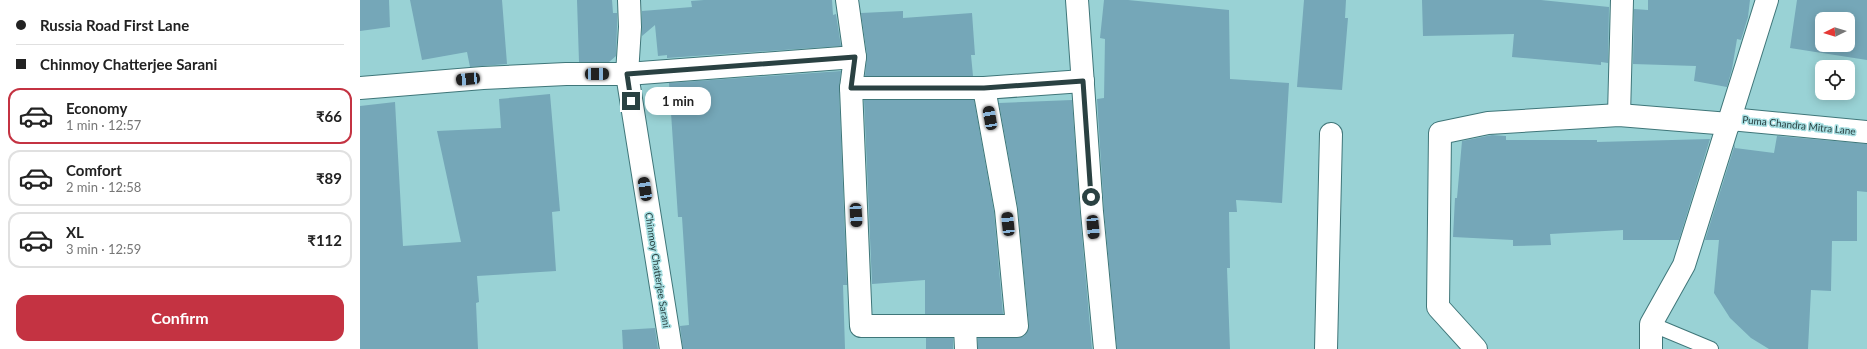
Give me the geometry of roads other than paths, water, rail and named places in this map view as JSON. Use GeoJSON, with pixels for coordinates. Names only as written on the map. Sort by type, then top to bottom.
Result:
{"type":"FeatureCollection","features":[{"type":"Feature","properties":{"kind":"street","name":"Chinmoy Chatterjee Sarani"},"geometry":{"type":"LineString","coordinates":[[629,0],[630,27],[627,74],[671,349]]}},
{"type":"Feature","properties":{"kind":"street"},"geometry":{"type":"LineString","coordinates":[[847,0],[855,57],[851,88],[861,326],[1017,326],[1006,210],[984,88]]}},
{"type":"Feature","properties":{"kind":"street"},"geometry":{"type":"LineString","coordinates":[[1078,0],[1092,212],[1105,349]]}},
{"type":"Feature","properties":{"kind":"street"},"geometry":{"type":"LineString","coordinates":[[1619,115],[1622,0]]}},
{"type":"Feature","properties":{"kind":"street"},"geometry":{"type":"LineString","coordinates":[[1651,349],[1651,324],[1684,265],[1767,0]]}},
{"type":"Feature","properties":{"kind":"street"},"geometry":{"type":"LineString","coordinates":[[360,88],[483,78],[566,74],[627,74],[855,57]]}},
{"type":"Feature","properties":{"kind":"street"},"geometry":{"type":"LineString","coordinates":[[851,88],[984,88],[1083,81]]}},
{"type":"Feature","properties":{"kind":"street","name":"Puma Chandra Mitra Lane"},"geometry":{"type":"LineString","coordinates":[[1476,349],[1438,307],[1440,133],[1488,123],[1619,115],[1730,121],[1867,132]]}},
{"type":"Feature","properties":{"kind":"street"},"geometry":{"type":"LineString","coordinates":[[1326,349],[1331,134]]}},
{"type":"Feature","properties":{"kind":"street"},"geometry":{"type":"LineString","coordinates":[[965,327],[966,349]]}},
{"type":"Feature","properties":{"kind":"lane"},"geometry":{"type":"LineString","coordinates":[[1651,324],[1711,349]]}}]}
